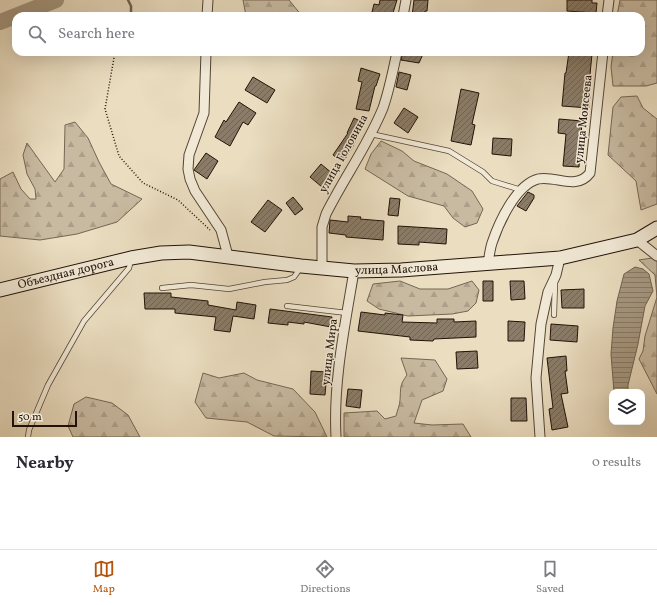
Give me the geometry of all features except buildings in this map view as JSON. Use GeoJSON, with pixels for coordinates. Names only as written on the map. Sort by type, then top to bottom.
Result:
{"type":"FeatureCollection","features":[{"type":"Feature","properties":{"kind":"main road","name":"улица Маслова"},"geometry":{"type":"LineString","coordinates":[[131,258],[161,253],[189,252],[354,271],[400,270],[560,258],[637,240],[657,228]]}},
{"type":"Feature","properties":{"kind":"main road","name":"Объездная дорога"},"geometry":{"type":"LineString","coordinates":[[0,290],[131,258]]}},
{"type":"Feature","properties":{"kind":"street"},"geometry":{"type":"LineString","coordinates":[[207,12],[208,0]]}},
{"type":"Feature","properties":{"kind":"street"},"geometry":{"type":"LineString","coordinates":[[404,12],[406,0]]}},
{"type":"Feature","properties":{"kind":"street"},"geometry":{"type":"LineString","coordinates":[[608,12],[609,0]]}},
{"type":"Feature","properties":{"kind":"street"},"geometry":{"type":"LineString","coordinates":[[206,56],[204,113],[189,154],[188,169],[190,179],[196,191],[221,230],[228,256]]}},
{"type":"Feature","properties":{"kind":"street","name":"улица Головина"},"geometry":{"type":"LineString","coordinates":[[322,268],[322,227],[326,214],[371,134],[383,108],[394,70],[396,56]]}},
{"type":"Feature","properties":{"kind":"street","name":"улица Моисеева"},"geometry":{"type":"LineString","coordinates":[[488,264],[492,243],[503,216],[521,190],[529,183],[539,179],[578,182],[586,179],[590,173],[602,56]]}},
{"type":"Feature","properties":{"kind":"street"},"geometry":{"type":"LineString","coordinates":[[637,240],[657,256]]}},
{"type":"Feature","properties":{"kind":"street"},"geometry":{"type":"LineString","coordinates":[[540,437],[536,378],[541,324],[548,292],[556,275],[560,258]]}},
{"type":"Feature","properties":{"kind":"street","name":"улица Мира"},"geometry":{"type":"LineString","coordinates":[[336,437],[335,419],[338,383],[354,271]]}},
{"type":"Feature","properties":{"kind":"lane"},"geometry":{"type":"LineString","coordinates":[[371,134],[449,151],[483,172],[492,181],[521,190]]}},
{"type":"Feature","properties":{"kind":"lane"},"geometry":{"type":"LineString","coordinates":[[28,437],[29,430],[48,385],[84,321],[129,268],[131,258]]}},
{"type":"Feature","properties":{"kind":"lane"},"geometry":{"type":"LineString","coordinates":[[162,288],[191,285],[228,289],[265,282],[286,280],[294,277],[301,266]]}},
{"type":"Feature","properties":{"kind":"lane"},"geometry":{"type":"LineString","coordinates":[[554,315],[556,275]]}},
{"type":"Feature","properties":{"kind":"lane"},"geometry":{"type":"LineString","coordinates":[[286,306],[347,313]]}},
{"type":"Feature","properties":{"kind":"path"},"geometry":{"type":"LineString","coordinates":[[114,56],[105,109],[119,156],[143,183],[178,200],[225,243]]}},
{"type":"Feature","properties":{"kind":"green space"},"geometry":{"type":"Polygon","coordinates":[[[243,0],[289,0],[299,12],[245,12],[243,0]]]}},
{"type":"Feature","properties":{"kind":"green space"},"geometry":{"type":"Polygon","coordinates":[[[620,0],[657,0],[657,83],[646,86],[613,86],[611,67],[612,56],[645,56],[645,12],[618,12],[620,0]]]}},
{"type":"Feature","properties":{"kind":"green space"},"geometry":{"type":"Polygon","coordinates":[[[637,96],[643,108],[657,119],[657,204],[641,210],[636,181],[608,155],[613,107],[621,97],[637,96]]]}},
{"type":"Feature","properties":{"kind":"green space"},"geometry":{"type":"Polygon","coordinates":[[[75,122],[88,138],[111,184],[142,199],[117,222],[77,234],[40,240],[0,236],[0,179],[13,172],[21,189],[30,199],[36,199],[35,189],[27,174],[23,155],[27,143],[55,182],[64,169],[65,125],[75,122]]]}},
{"type":"Feature","properties":{"kind":"green space"},"geometry":{"type":"Polygon","coordinates":[[[381,141],[402,151],[414,161],[447,174],[472,191],[483,209],[477,223],[465,227],[453,218],[444,206],[408,196],[365,169],[371,154],[381,141]]]}},
{"type":"Feature","properties":{"kind":"green space"},"geometry":{"type":"Polygon","coordinates":[[[652,258],[657,261],[657,297],[655,275],[639,260],[652,258]]]}},
{"type":"Feature","properties":{"kind":"green space"},"geometry":{"type":"Polygon","coordinates":[[[400,281],[420,289],[448,289],[472,281],[479,290],[476,303],[468,311],[452,314],[408,316],[379,309],[367,301],[373,284],[400,281]]]}},
{"type":"Feature","properties":{"kind":"green space"},"geometry":{"type":"Polygon","coordinates":[[[657,297],[657,394],[639,359],[643,351],[645,336],[657,297]]]}},
{"type":"Feature","properties":{"kind":"green space"},"geometry":{"type":"Polygon","coordinates":[[[401,358],[435,360],[447,379],[443,391],[422,400],[414,423],[432,425],[463,424],[471,437],[344,437],[344,413],[377,411],[385,419],[396,416],[400,402],[402,385],[407,375],[401,358]]]}},
{"type":"Feature","properties":{"kind":"green space"},"geometry":{"type":"Polygon","coordinates":[[[203,373],[219,378],[244,373],[257,380],[293,389],[315,412],[327,437],[274,436],[247,422],[206,418],[195,402],[203,373]]]}},
{"type":"Feature","properties":{"kind":"green space"},"geometry":{"type":"Polygon","coordinates":[[[86,397],[112,403],[128,415],[140,437],[73,437],[68,426],[74,404],[86,397]]]}},
{"type":"Feature","properties":{"kind":"shaded area"},"geometry":{"type":"Polygon","coordinates":[[[635,267],[643,269],[649,274],[653,291],[645,306],[628,389],[614,389],[611,354],[613,328],[617,301],[624,274],[635,267]]]}},
{"type":"Feature","properties":{"kind":"waterway"},"geometry":{"type":"LineString","coordinates":[[25,12],[56,0]]}},
{"type":"Feature","properties":{"kind":"waterway"},"geometry":{"type":"LineString","coordinates":[[128,0],[131,6],[131,12]]}},
{"type":"Feature","properties":{"kind":"waterway"},"geometry":{"type":"LineString","coordinates":[[0,22],[12,17]]}}]}
